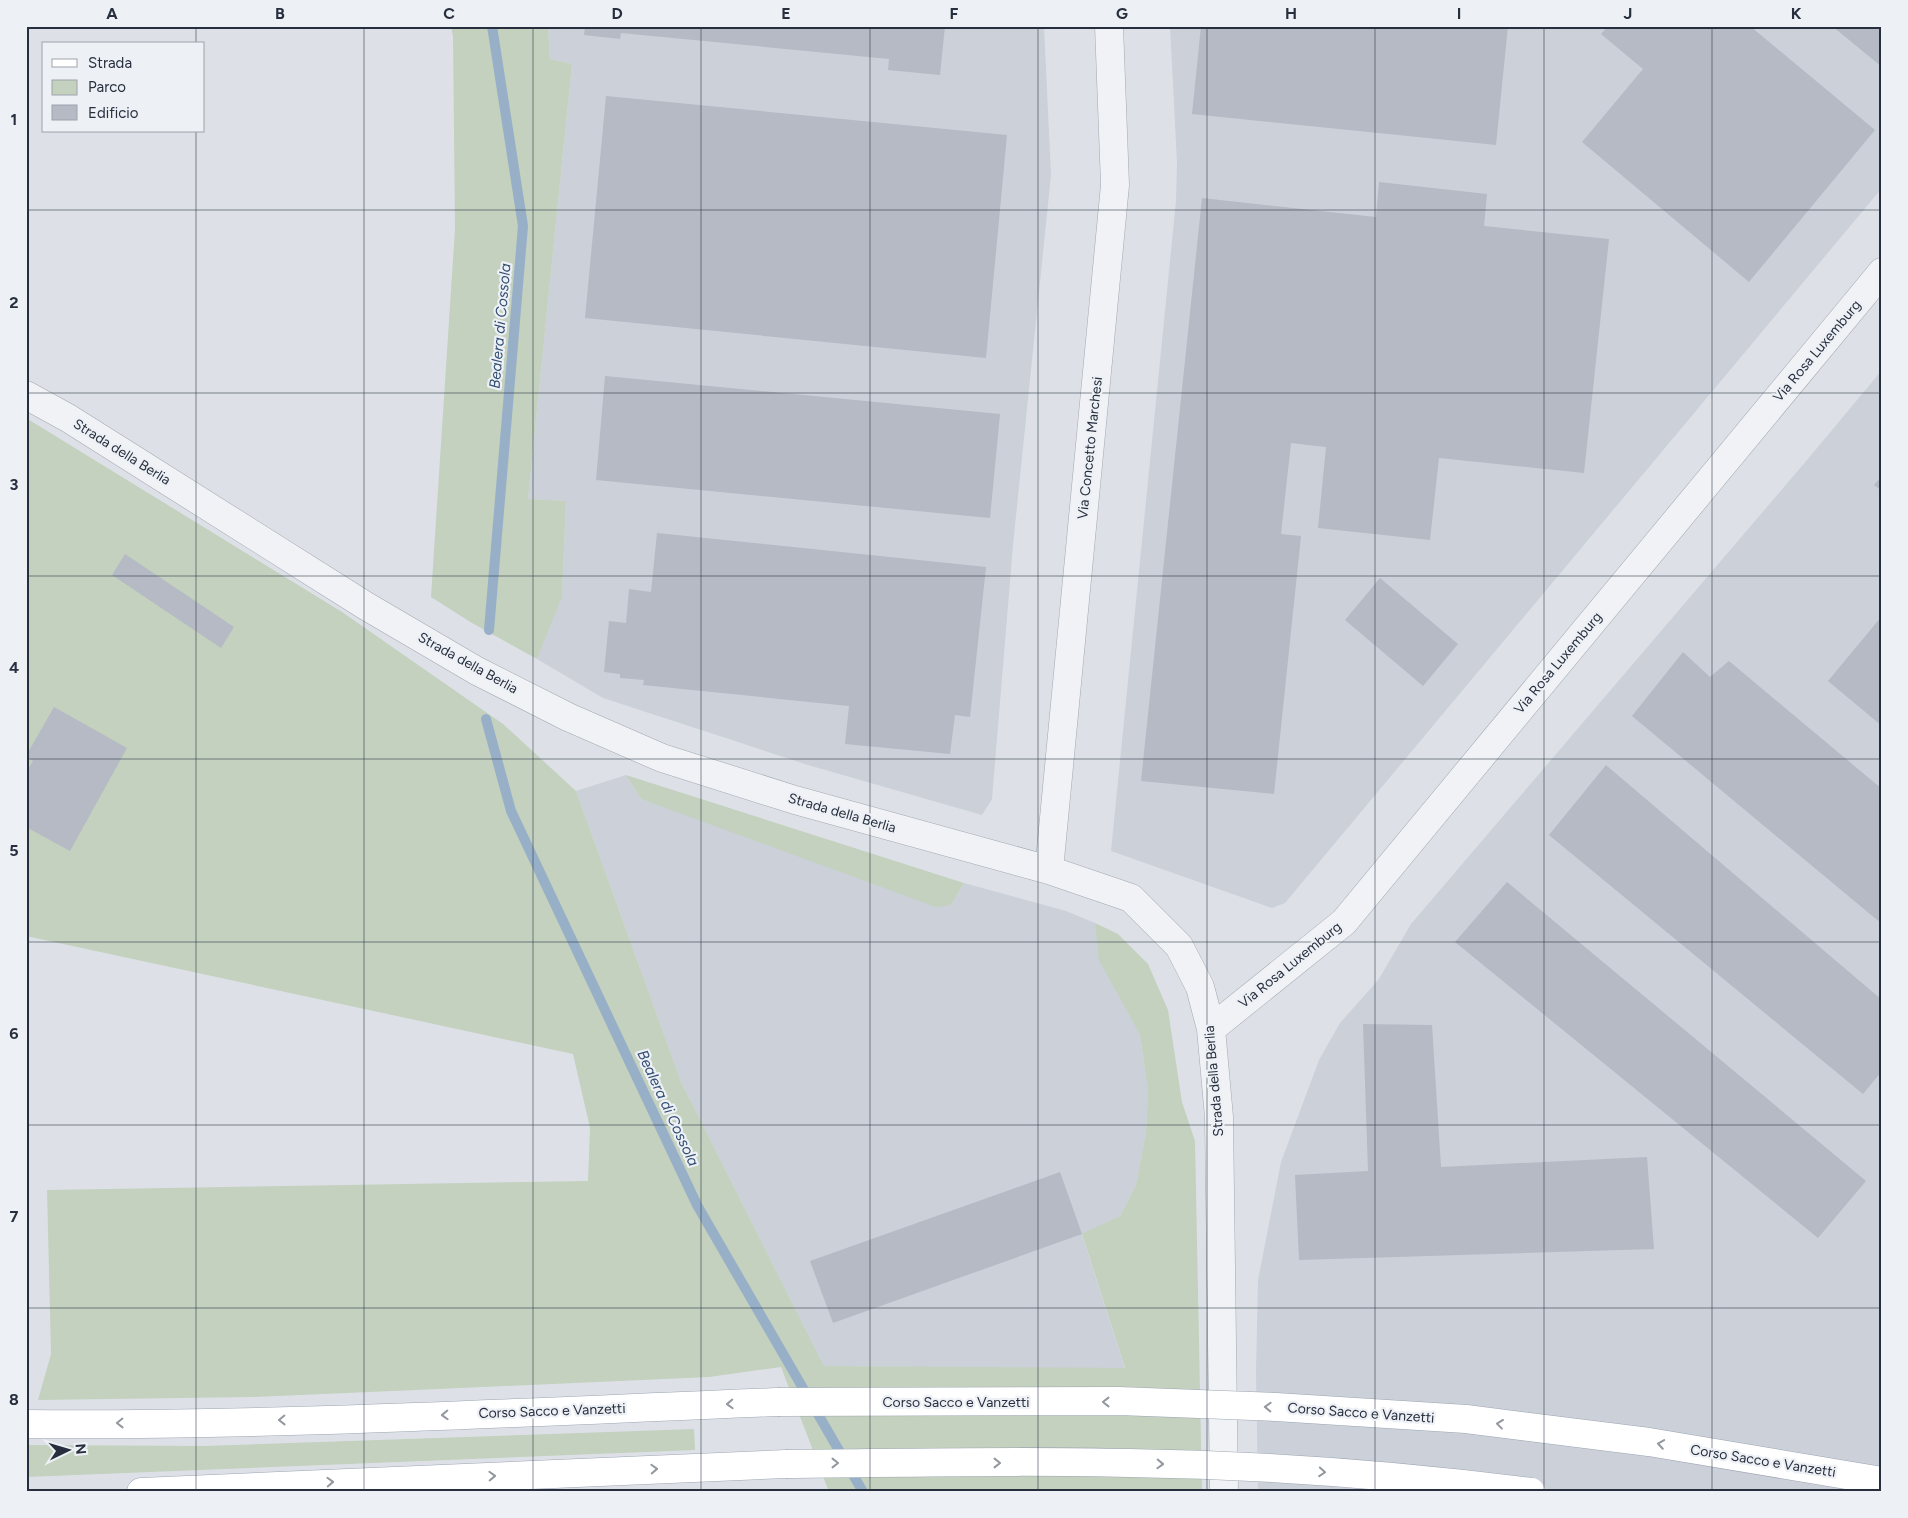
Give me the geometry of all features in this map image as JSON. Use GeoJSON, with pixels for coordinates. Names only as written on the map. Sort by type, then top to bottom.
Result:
{"type":"FeatureCollection","features":[{"type":"Feature","properties":{"kind":"main road","name":"Corso Sacco e Vanzetti"},"geometry":{"type":"LineString","coordinates":[[26,1424],[384,1418],[778,1402],[1119,1402],[1276,1407],[1466,1420],[1649,1442],[1882,1481]]}},
{"type":"Feature","properties":{"kind":"main road"},"geometry":{"type":"LineString","coordinates":[[141,1492],[786,1464],[1129,1463],[1280,1469],[1462,1483],[1531,1492]]}},
{"type":"Feature","properties":{"kind":"street","name":"Via Concetto Marchesi"},"geometry":{"type":"LineString","coordinates":[[1049,870],[1116,185],[1109,26]]}},
{"type":"Feature","properties":{"kind":"street","name":"Via Rosa Luxemburg"},"geometry":{"type":"LineString","coordinates":[[1211,1029],[1344,922],[1882,272]]}},
{"type":"Feature","properties":{"kind":"street","name":"Strada della Berlia"},"geometry":{"type":"LineString","coordinates":[[26,395],[68,418],[366,606],[477,671],[568,717],[662,758],[794,800],[1049,870],[1131,898],[1179,946],[1200,987],[1211,1029],[1219,1118],[1224,1492]]}},
{"type":"Feature","properties":{"kind":"shaded area"},"geometry":{"type":"Polygon","coordinates":[[[548,26],[1044,26],[1051,175],[1013,545],[992,799],[982,815],[808,765],[603,698],[537,659],[562,596],[566,501],[528,499],[572,64],[550,59],[548,26]]]}},
{"type":"Feature","properties":{"kind":"shaded area"},"geometry":{"type":"Polygon","coordinates":[[[1170,26],[1882,26],[1882,188],[1285,903],[1272,908],[1111,851],[1176,201],[1177,163],[1170,26]]]}},
{"type":"Feature","properties":{"kind":"shaded area"},"geometry":{"type":"Polygon","coordinates":[[[1882,370],[1882,1492],[1258,1492],[1256,1371],[1258,1280],[1281,1162],[1319,1060],[1340,1023],[1379,979],[1411,924],[1882,370]]]}},
{"type":"Feature","properties":{"kind":"shaded area"},"geometry":{"type":"Polygon","coordinates":[[[626,775],[641,799],[951,905],[964,883],[1066,911],[1095,923],[1100,960],[1140,1035],[1148,1091],[1146,1132],[1136,1185],[1120,1216],[1082,1235],[1125,1369],[824,1366],[681,1082],[576,791],[626,775]]]}},
{"type":"Feature","properties":{"kind":"green space"},"geometry":{"type":"Polygon","coordinates":[[[451,26],[548,26],[550,59],[572,64],[528,499],[566,501],[562,597],[537,659],[472,623],[431,597],[455,229],[453,37],[451,26]]]}},
{"type":"Feature","properties":{"kind":"green space"},"geometry":{"type":"Polygon","coordinates":[[[26,418],[342,612],[503,724],[576,791],[681,1082],[824,1366],[1125,1368],[1082,1234],[1120,1216],[1136,1185],[1146,1132],[1148,1091],[1140,1035],[1099,960],[1095,923],[1118,934],[1148,964],[1168,1010],[1182,1102],[1195,1141],[1202,1492],[829,1492],[781,1367],[709,1377],[439,1389],[252,1397],[38,1400],[51,1354],[47,1190],[588,1181],[590,1128],[573,1054],[26,936],[26,418]]]}},
{"type":"Feature","properties":{"kind":"green space"},"geometry":{"type":"Polygon","coordinates":[[[626,775],[964,883],[951,905],[936,907],[641,799],[626,775]]]}},
{"type":"Feature","properties":{"kind":"green space"},"geometry":{"type":"Polygon","coordinates":[[[694,1429],[695,1450],[26,1477],[26,1445],[205,1446],[694,1429]]]}},
{"type":"Feature","properties":{"kind":"building"},"geometry":{"type":"Polygon","coordinates":[[[585,26],[945,26],[940,75],[888,70],[889,59],[621,33],[620,39],[584,35],[585,26]]]}},
{"type":"Feature","properties":{"kind":"building"},"geometry":{"type":"Polygon","coordinates":[[[1201,26],[1508,26],[1496,145],[1192,114],[1201,26]]]}},
{"type":"Feature","properties":{"kind":"building"},"geometry":{"type":"Polygon","coordinates":[[[1608,26],[1750,26],[1875,130],[1749,282],[1582,142],[1643,69],[1601,34],[1608,26]]]}},
{"type":"Feature","properties":{"kind":"building"},"geometry":{"type":"Polygon","coordinates":[[[1832,26],[1882,26],[1882,67],[1832,26]]]}},
{"type":"Feature","properties":{"kind":"building"},"geometry":{"type":"Polygon","coordinates":[[[606,96],[1007,135],[986,358],[585,318],[606,96]]]}},
{"type":"Feature","properties":{"kind":"building"},"geometry":{"type":"Polygon","coordinates":[[[1379,182],[1487,194],[1484,226],[1609,239],[1584,473],[1439,458],[1430,540],[1318,528],[1326,447],[1291,443],[1281,534],[1301,536],[1274,794],[1141,781],[1202,198],[1376,217],[1379,182]]]}},
{"type":"Feature","properties":{"kind":"building"},"geometry":{"type":"Polygon","coordinates":[[[605,376],[1000,414],[990,518],[596,480],[605,376]]]}},
{"type":"Feature","properties":{"kind":"building"},"geometry":{"type":"Polygon","coordinates":[[[1882,476],[1882,491],[1874,485],[1882,476]]]}},
{"type":"Feature","properties":{"kind":"building"},"geometry":{"type":"Polygon","coordinates":[[[657,533],[986,567],[970,717],[955,715],[950,754],[845,744],[849,706],[643,685],[644,680],[620,678],[620,674],[604,672],[609,621],[626,623],[629,589],[651,592],[657,533]]]}},
{"type":"Feature","properties":{"kind":"building"},"geometry":{"type":"Polygon","coordinates":[[[125,554],[234,627],[221,648],[112,575],[125,554]]]}},
{"type":"Feature","properties":{"kind":"building"},"geometry":{"type":"Polygon","coordinates":[[[1380,578],[1458,644],[1423,686],[1345,620],[1380,578]]]}},
{"type":"Feature","properties":{"kind":"building"},"geometry":{"type":"Polygon","coordinates":[[[1882,616],[1882,726],[1828,681],[1882,616]]]}},
{"type":"Feature","properties":{"kind":"building"},"geometry":{"type":"Polygon","coordinates":[[[1683,652],[1710,677],[1729,661],[1882,789],[1882,924],[1632,716],[1683,652]]]}},
{"type":"Feature","properties":{"kind":"building"},"geometry":{"type":"Polygon","coordinates":[[[54,707],[127,748],[70,851],[26,827],[26,773],[33,761],[26,756],[54,707]]]}},
{"type":"Feature","properties":{"kind":"building"},"geometry":{"type":"Polygon","coordinates":[[[1606,765],[1882,1000],[1882,1071],[1863,1094],[1549,835],[1606,765]]]}},
{"type":"Feature","properties":{"kind":"building"},"geometry":{"type":"Polygon","coordinates":[[[1507,882],[1866,1181],[1818,1238],[1455,942],[1507,882]]]}},
{"type":"Feature","properties":{"kind":"building"},"geometry":{"type":"Polygon","coordinates":[[[1363,1024],[1432,1025],[1441,1167],[1647,1157],[1654,1249],[1299,1260],[1295,1175],[1368,1171],[1363,1024]]]}},
{"type":"Feature","properties":{"kind":"building"},"geometry":{"type":"Polygon","coordinates":[[[1060,1172],[1082,1234],[833,1323],[810,1261],[1060,1172]]]}},
{"type":"Feature","properties":{"kind":"waterway","name":"Bealera di Cossola"},"geometry":{"type":"LineString","coordinates":[[489,630],[523,226],[492,26]]}},
{"type":"Feature","properties":{"kind":"waterway","name":"Bealera di Cossola"},"geometry":{"type":"LineString","coordinates":[[486,719],[511,811],[697,1205],[863,1492]]}}]}
